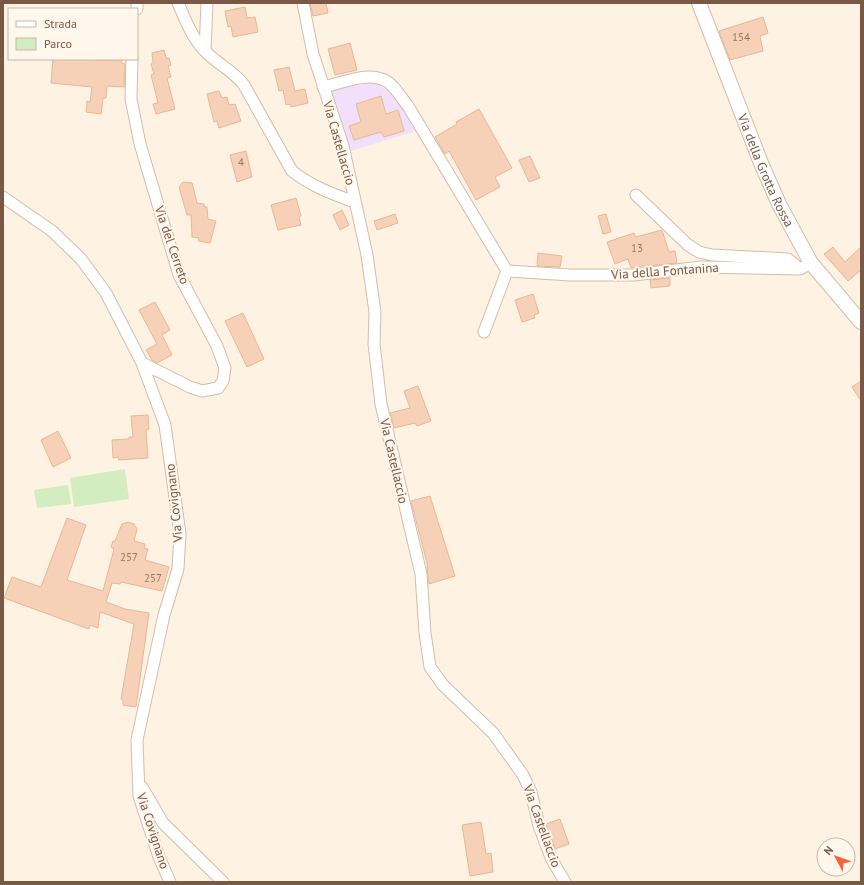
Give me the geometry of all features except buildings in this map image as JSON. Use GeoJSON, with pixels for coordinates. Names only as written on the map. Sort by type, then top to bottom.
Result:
{"type":"FeatureCollection","features":[{"type":"Feature","properties":{"kind":"street"},"geometry":{"type":"LineString","coordinates":[[178,3],[193,36],[205,51],[238,77],[292,171],[304,180],[328,193],[355,202]]}},
{"type":"Feature","properties":{"kind":"street"},"geometry":{"type":"LineString","coordinates":[[205,51],[207,3]]}},
{"type":"Feature","properties":{"kind":"street","name":"Via Castellaccio"},"geometry":{"type":"LineString","coordinates":[[303,3],[313,54],[343,146],[367,255],[375,312],[374,344],[381,404],[421,574],[425,634],[430,667],[443,685],[492,733],[523,775],[531,792],[539,826],[552,860],[564,882]]}},
{"type":"Feature","properties":{"kind":"street","name":"Via della Grotta Rossa"},"geometry":{"type":"LineString","coordinates":[[699,3],[761,164],[806,266],[861,322]]}},
{"type":"Feature","properties":{"kind":"street","name":"Via del Cerreto"},"geometry":{"type":"LineString","coordinates":[[132,60],[131,99],[140,144],[163,223],[179,275],[217,346],[225,368],[223,381],[218,388],[202,391],[190,387],[142,363]]}},
{"type":"Feature","properties":{"kind":"street"},"geometry":{"type":"LineString","coordinates":[[323,87],[366,77],[378,78],[388,83],[408,106],[507,271],[484,332]]}},
{"type":"Feature","properties":{"kind":"street","name":"Via della Fontanina"},"geometry":{"type":"LineString","coordinates":[[636,195],[688,245],[698,252],[712,256],[788,259],[806,266]]}},
{"type":"Feature","properties":{"kind":"street","name":"Via Covignano"},"geometry":{"type":"LineString","coordinates":[[3,197],[52,232],[81,259],[106,293],[142,363],[165,425],[180,534],[178,569],[164,615],[137,740],[139,796],[159,857],[170,882]]}},
{"type":"Feature","properties":{"kind":"street","name":"Via della Fontanina"},"geometry":{"type":"LineString","coordinates":[[507,271],[570,275],[634,275],[701,267],[806,266]]}},
{"type":"Feature","properties":{"kind":"street"},"geometry":{"type":"LineString","coordinates":[[139,782],[163,823],[223,882]]}},
{"type":"Feature","properties":{"kind":"shaded area"},"geometry":{"type":"Polygon","coordinates":[[[364,80],[378,81],[390,89],[416,131],[348,152],[329,89],[364,80]]]}},
{"type":"Feature","properties":{"kind":"green space"},"geometry":{"type":"Polygon","coordinates":[[[125,469],[129,499],[74,507],[70,478],[125,469]]]}},
{"type":"Feature","properties":{"kind":"green space"},"geometry":{"type":"Polygon","coordinates":[[[68,485],[71,504],[37,508],[34,490],[68,485]]]}}]}
